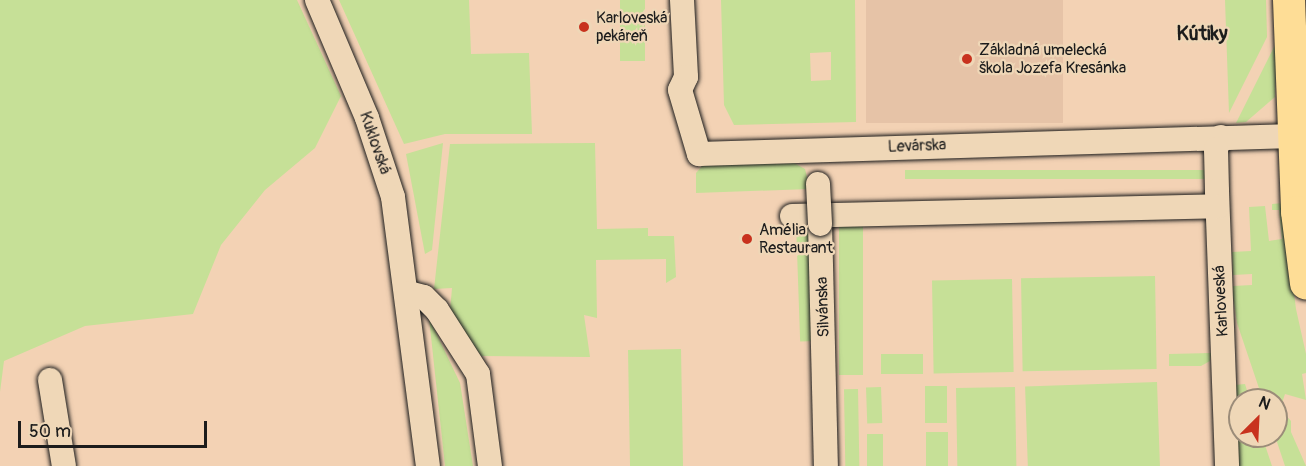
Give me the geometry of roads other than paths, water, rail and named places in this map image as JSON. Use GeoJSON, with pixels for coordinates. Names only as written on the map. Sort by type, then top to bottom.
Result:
{"type":"FeatureCollection","features":[{"type":"Feature","properties":{"kind":"main road"},"geometry":{"type":"LineString","coordinates":[[1289,0],[1293,136],[1306,283]]}},
{"type":"Feature","properties":{"kind":"street","name":"Kuklovská"},"geometry":{"type":"LineString","coordinates":[[316,0],[367,118],[393,197],[408,293],[428,466]]}},
{"type":"Feature","properties":{"kind":"street","name":"Levárska"},"geometry":{"type":"LineString","coordinates":[[682,0],[686,77],[680,90],[699,154],[1293,136]]}},
{"type":"Feature","properties":{"kind":"street","name":"Karloveská"},"geometry":{"type":"LineString","coordinates":[[1221,137],[1216,149],[1217,206],[1227,466]]}},
{"type":"Feature","properties":{"kind":"street","name":"Silvánska"},"geometry":{"type":"LineString","coordinates":[[818,149],[826,466]]}},
{"type":"Feature","properties":{"kind":"street"},"geometry":{"type":"LineString","coordinates":[[792,216],[1217,206]]}},
{"type":"Feature","properties":{"kind":"street"},"geometry":{"type":"LineString","coordinates":[[408,293],[424,297],[437,310],[478,374],[490,466]]}},
{"type":"Feature","properties":{"kind":"street"},"geometry":{"type":"LineString","coordinates":[[50,380],[64,466]]}},
{"type":"Feature","properties":{"kind":"place","name":"Karloveská pekáreň"},"geometry":{"type":"Point","coordinates":[584,27]}},
{"type":"Feature","properties":{"kind":"place","name":"Základná umelecká škola Jozefa Kresánka"},"geometry":{"type":"Point","coordinates":[967,59]}},
{"type":"Feature","properties":{"kind":"place","name":"Amélia Restaurant"},"geometry":{"type":"Point","coordinates":[747,239]}},
{"type":"Feature","properties":{"kind":"district","name":"Kútiky"},"geometry":{"type":"Point","coordinates":[1202,33]}}]}
